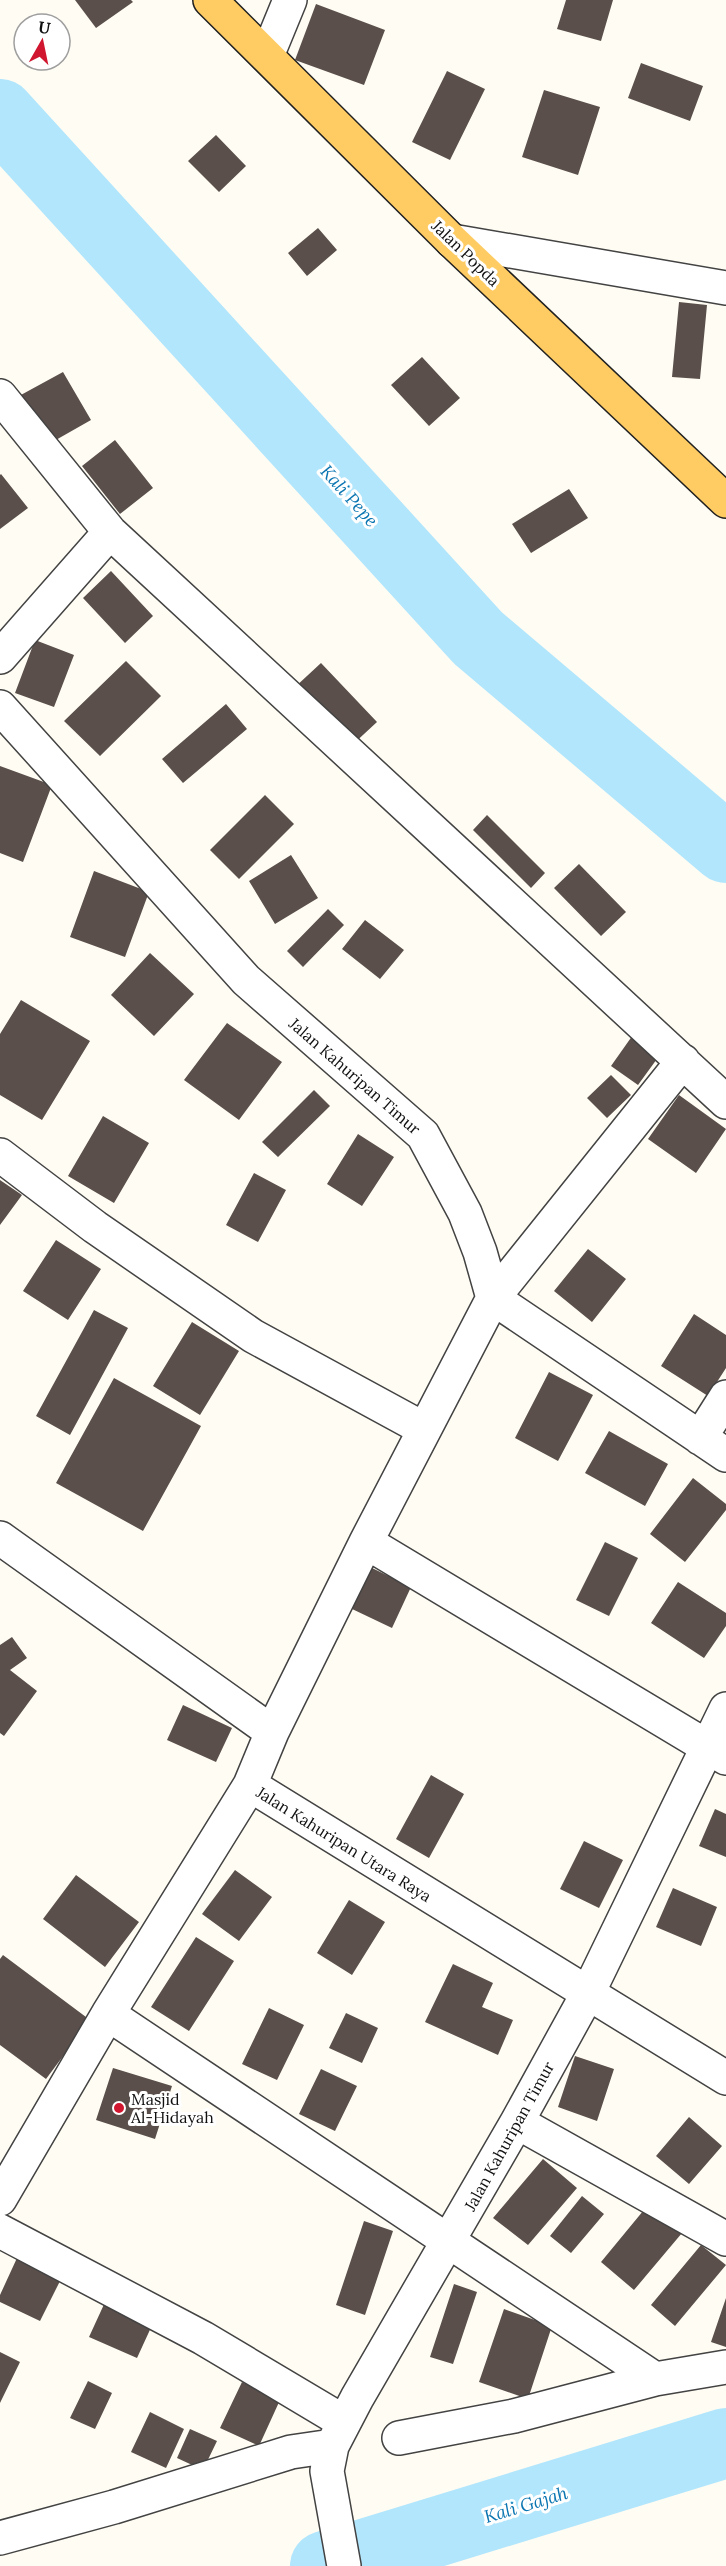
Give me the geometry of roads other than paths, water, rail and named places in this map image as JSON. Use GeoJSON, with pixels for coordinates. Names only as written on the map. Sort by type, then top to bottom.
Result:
{"type":"FeatureCollection","features":[{"type":"Feature","properties":{"kind":"main road","name":"Jalan Popda"},"geometry":{"type":"LineString","coordinates":[[210,0],[452,241],[726,501]]}},
{"type":"Feature","properties":{"kind":"street"},"geometry":{"type":"LineString","coordinates":[[267,56],[290,0]]}},
{"type":"Feature","properties":{"kind":"street"},"geometry":{"type":"LineString","coordinates":[[452,241],[726,288]]}},
{"type":"Feature","properties":{"kind":"street"},"geometry":{"type":"LineString","coordinates":[[0,396],[110,532],[726,1102]]}},
{"type":"Feature","properties":{"kind":"street"},"geometry":{"type":"LineString","coordinates":[[0,657],[110,532]]}},
{"type":"Feature","properties":{"kind":"street","name":"Jalan Kahuripan Timur"},"geometry":{"type":"LineString","coordinates":[[0,707],[246,980],[423,1135],[465,1213],[480,1252],[493,1298]]}},
{"type":"Feature","properties":{"kind":"street","name":"Jalan Kahuripan Utara Raya"},"geometry":{"type":"LineString","coordinates":[[683,1061],[493,1298],[366,1542],[272,1732],[249,1785],[587,1995],[726,2078]]}},
{"type":"Feature","properties":{"kind":"street"},"geometry":{"type":"LineString","coordinates":[[0,1155],[95,1227],[254,1336],[424,1429]]}},
{"type":"Feature","properties":{"kind":"street"},"geometry":{"type":"LineString","coordinates":[[493,1298],[713,1446],[726,1397]]}},
{"type":"Feature","properties":{"kind":"street"},"geometry":{"type":"LineString","coordinates":[[0,1539],[272,1732]]}},
{"type":"Feature","properties":{"kind":"street"},"geometry":{"type":"LineString","coordinates":[[366,1542],[716,1752]]}},
{"type":"Feature","properties":{"kind":"street","name":"Jalan Kahuripan Timur"},"geometry":{"type":"LineString","coordinates":[[334,2446],[518,2122],[587,1995],[716,1752],[726,1708]]}},
{"type":"Feature","properties":{"kind":"street"},"geometry":{"type":"LineString","coordinates":[[0,2199],[108,2014],[249,1785]]}},
{"type":"Feature","properties":{"kind":"street"},"geometry":{"type":"LineString","coordinates":[[108,2014],[655,2379]]}},
{"type":"Feature","properties":{"kind":"street"},"geometry":{"type":"LineString","coordinates":[[518,2122],[726,2239]]}},
{"type":"Feature","properties":{"kind":"street"},"geometry":{"type":"LineString","coordinates":[[0,2231],[203,2338],[334,2446],[344,2566]]}},
{"type":"Feature","properties":{"kind":"street"},"geometry":{"type":"LineString","coordinates":[[399,2438],[514,2416],[655,2379],[726,2367]]}},
{"type":"Feature","properties":{"kind":"street"},"geometry":{"type":"LineString","coordinates":[[0,2538],[114,2507],[291,2452],[334,2446]]}},
{"type":"Feature","properties":{"kind":"waterway","name":"Kali Pepe"},"geometry":{"type":"LineString","coordinates":[[0,114],[478,638],[726,848]]}},
{"type":"Feature","properties":{"kind":"waterway","name":"Kali Gajah"},"geometry":{"type":"LineString","coordinates":[[325,2566],[726,2443]]}},
{"type":"Feature","properties":{"kind":"place","name":"Masjid Al-Hidayah"},"geometry":{"type":"Point","coordinates":[119,2108]}}]}
